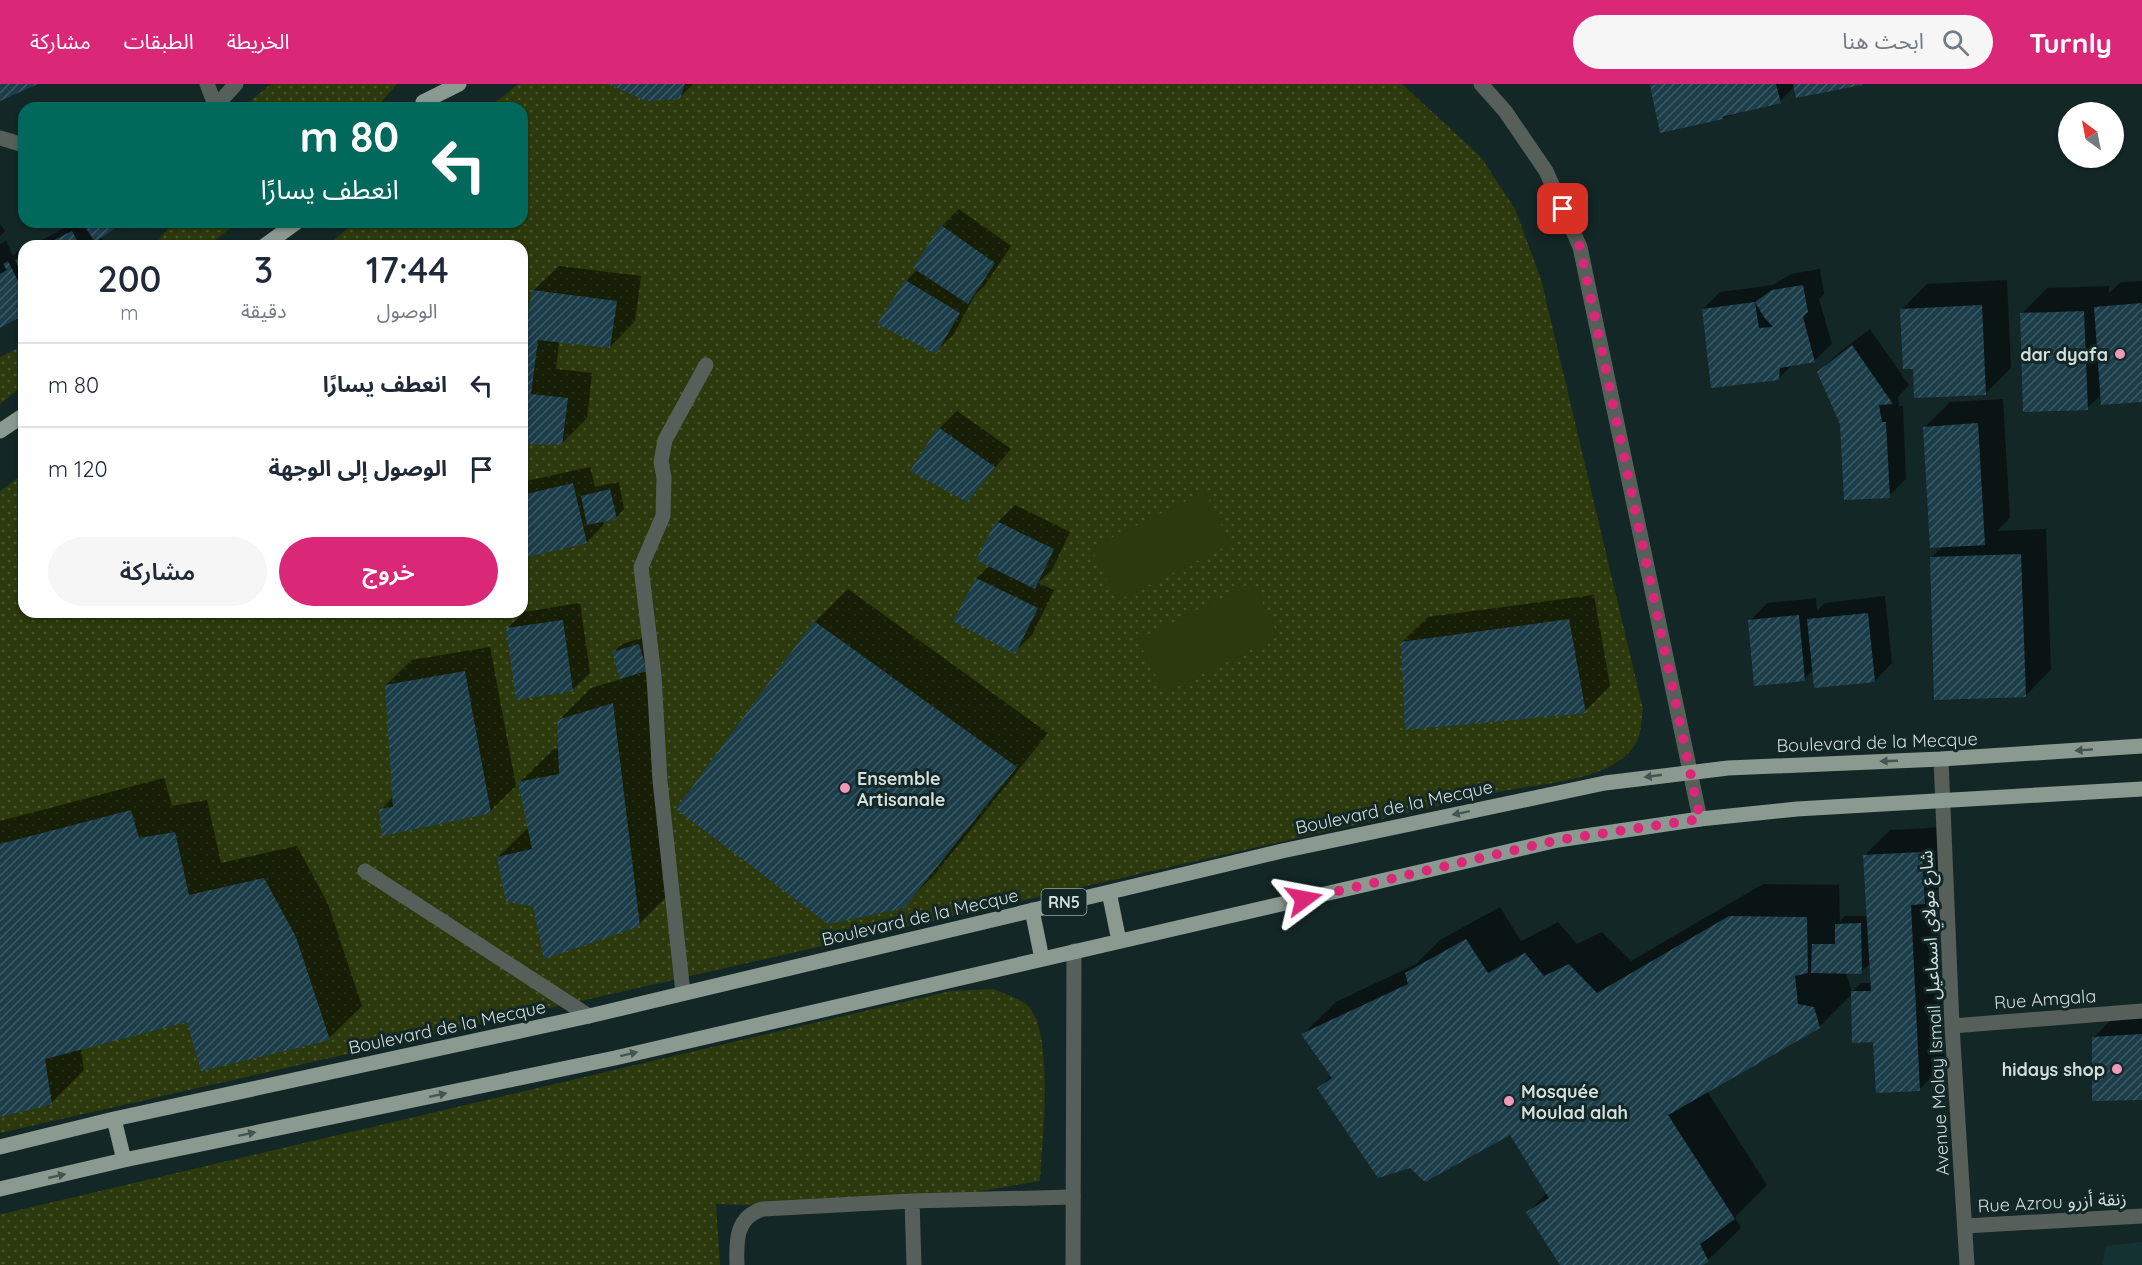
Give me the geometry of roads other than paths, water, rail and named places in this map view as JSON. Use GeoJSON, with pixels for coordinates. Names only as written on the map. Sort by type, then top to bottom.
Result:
{"type":"FeatureCollection","features":[{"type":"Feature","properties":{"kind":"main road"},"geometry":{"type":"LineString","coordinates":[[423,102],[438,84]]}},
{"type":"Feature","properties":{"kind":"main road"},"geometry":{"type":"LineString","coordinates":[[426,102],[459,84]]}},
{"type":"Feature","properties":{"kind":"main road"},"geometry":{"type":"LineString","coordinates":[[272,240],[289,228]]}},
{"type":"Feature","properties":{"kind":"main road"},"geometry":{"type":"LineString","coordinates":[[0,431],[18,419]]}},
{"type":"Feature","properties":{"kind":"main road","name":"Boulevard de la Mecque"},"geometry":{"type":"LineString","coordinates":[[0,1147],[114,1119],[589,1016],[1282,851],[1551,794],[1690,771],[1941,759],[2142,746]]}},
{"type":"Feature","properties":{"kind":"main road"},"geometry":{"type":"LineString","coordinates":[[0,1189],[124,1160],[615,1058],[1558,840],[1700,819],[1943,799],[2142,789]]}},
{"type":"Feature","properties":{"kind":"main road"},"geometry":{"type":"LineString","coordinates":[[1109,892],[1119,941]]}},
{"type":"Feature","properties":{"kind":"main road"},"geometry":{"type":"LineString","coordinates":[[1032,910],[1042,959]]}},
{"type":"Feature","properties":{"kind":"main road"},"geometry":{"type":"LineString","coordinates":[[114,1119],[124,1160]]}},
{"type":"Feature","properties":{"kind":"street"},"geometry":{"type":"LineString","coordinates":[[207,84],[213,102]]}},
{"type":"Feature","properties":{"kind":"street"},"geometry":{"type":"LineString","coordinates":[[220,102],[236,84]]}},
{"type":"Feature","properties":{"kind":"street"},"geometry":{"type":"LineString","coordinates":[[1481,84],[1505,111],[1546,171],[1580,247],[1700,819]]}},
{"type":"Feature","properties":{"kind":"street"},"geometry":{"type":"LineString","coordinates":[[0,138],[18,143]]}},
{"type":"Feature","properties":{"kind":"street"},"geometry":{"type":"LineString","coordinates":[[683,993],[660,782],[654,676],[641,567],[663,516],[664,477],[661,462],[665,440],[706,365]]}},
{"type":"Feature","properties":{"kind":"street","name":"Avenue Molay Ismail شارع مولاي اسماعيل"},"geometry":{"type":"LineString","coordinates":[[1941,759],[1952,1026],[1967,1265]]}},
{"type":"Feature","properties":{"kind":"street"},"geometry":{"type":"LineString","coordinates":[[365,870],[589,1016]]}},
{"type":"Feature","properties":{"kind":"street"},"geometry":{"type":"LineString","coordinates":[[1073,1265],[1074,951]]}},
{"type":"Feature","properties":{"kind":"street","name":"Rue Amgala"},"geometry":{"type":"LineString","coordinates":[[1952,1026],[2142,1011]]}},
{"type":"Feature","properties":{"kind":"street"},"geometry":{"type":"LineString","coordinates":[[737,1265],[738,1230],[745,1218],[763,1209],[912,1201],[1073,1197]]}},
{"type":"Feature","properties":{"kind":"street"},"geometry":{"type":"LineString","coordinates":[[912,1201],[914,1265]]}},
{"type":"Feature","properties":{"kind":"street","name":"Rue Azrou زنقة أزرو"},"geometry":{"type":"LineString","coordinates":[[1965,1227],[2142,1216]]}},
{"type":"Feature","properties":{"kind":"place","name":"dar dyafa"},"geometry":{"type":"Point","coordinates":[2120,354]}},
{"type":"Feature","properties":{"kind":"place","name":"Ensemble Artisanale"},"geometry":{"type":"Point","coordinates":[845,788]}},
{"type":"Feature","properties":{"kind":"place","name":"hidays shop"},"geometry":{"type":"Point","coordinates":[2117,1069]}},
{"type":"Feature","properties":{"kind":"place","name":"Mosquée Moulad alah"},"geometry":{"type":"Point","coordinates":[1509,1101]}}]}
